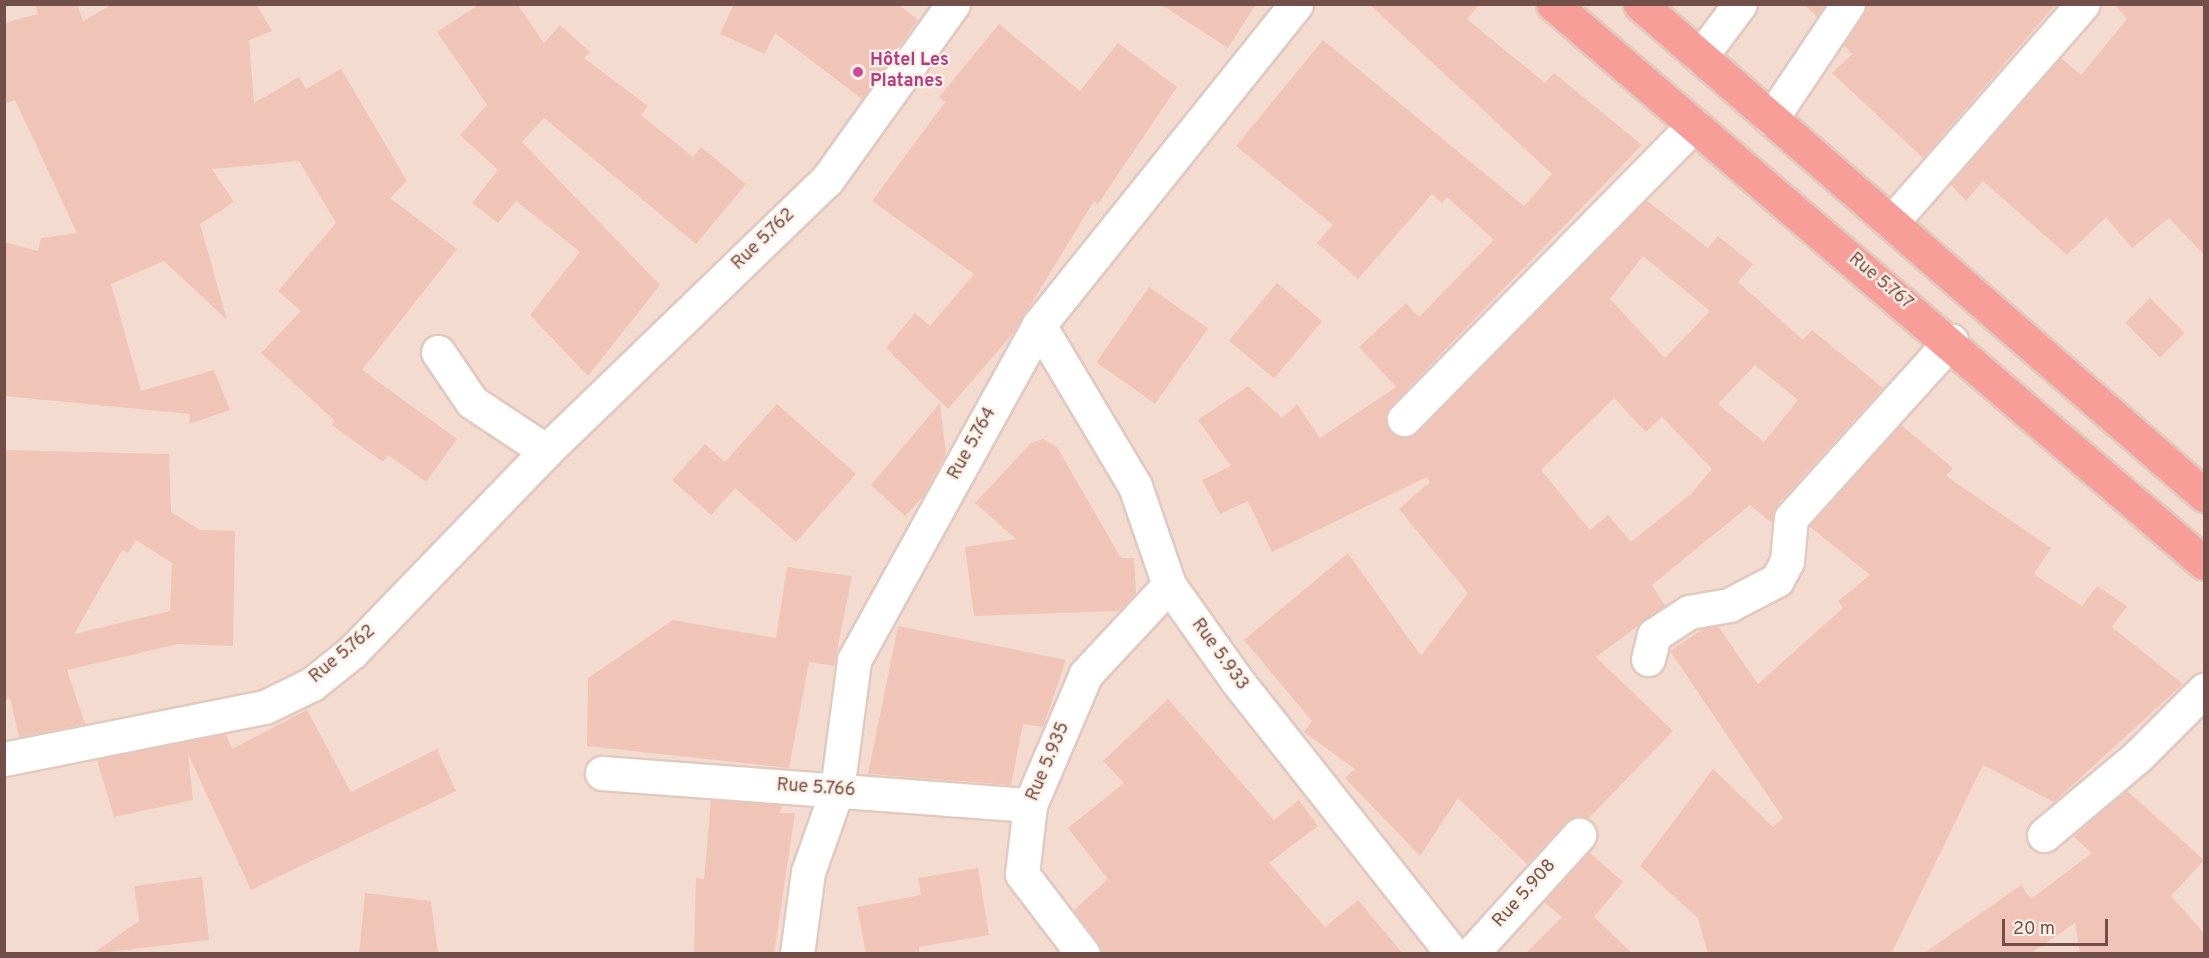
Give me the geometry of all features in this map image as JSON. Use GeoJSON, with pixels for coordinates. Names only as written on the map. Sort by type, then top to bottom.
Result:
{"type":"FeatureCollection","features":[{"type":"Feature","properties":{"kind":"highway","name":"Rue 5.767"},"geometry":{"type":"LineString","coordinates":[[1553,4],[1951,342],[2205,563]]}},
{"type":"Feature","properties":{"kind":"highway"},"geometry":{"type":"LineString","coordinates":[[1640,4],[2205,495]]}},
{"type":"Feature","properties":{"kind":"street","name":"Rue 5.762"},"geometry":{"type":"LineString","coordinates":[[4,759],[230,716],[312,684],[431,574],[546,451],[827,180],[953,4]]}},
{"type":"Feature","properties":{"kind":"street","name":"Rue 5.764"},"geometry":{"type":"LineString","coordinates":[[796,954],[808,872],[837,790],[854,660],[1039,325],[1296,4]]}},
{"type":"Feature","properties":{"kind":"street"},"geometry":{"type":"LineString","coordinates":[[1700,57],[1740,4]]}},
{"type":"Feature","properties":{"kind":"street"},"geometry":{"type":"LineString","coordinates":[[1771,119],[1848,4]]}},
{"type":"Feature","properties":{"kind":"street"},"geometry":{"type":"LineString","coordinates":[[1891,223],[2083,4]]}},
{"type":"Feature","properties":{"kind":"street"},"geometry":{"type":"LineString","coordinates":[[1404,418],[1694,125]]}},
{"type":"Feature","properties":{"kind":"street","name":"Rue 5.933"},"geometry":{"type":"LineString","coordinates":[[1039,325],[1135,486],[1169,585],[1238,682],[1453,954]]}},
{"type":"Feature","properties":{"kind":"street"},"geometry":{"type":"LineString","coordinates":[[1648,659],[1654,635],[1689,612],[1729,605],[1777,580],[1787,561],[1791,518],[1951,342]]}},
{"type":"Feature","properties":{"kind":"street"},"geometry":{"type":"LineString","coordinates":[[438,352],[472,402],[546,451]]}},
{"type":"Feature","properties":{"kind":"street","name":"Rue 5.935"},"geometry":{"type":"LineString","coordinates":[[1083,954],[1022,874],[1030,805],[1086,674],[1169,585]]}},
{"type":"Feature","properties":{"kind":"street"},"geometry":{"type":"LineString","coordinates":[[2044,835],[2138,757],[2205,690]]}},
{"type":"Feature","properties":{"kind":"street","name":"Rue 5.766"},"geometry":{"type":"LineString","coordinates":[[602,773],[1030,805]]}},
{"type":"Feature","properties":{"kind":"street","name":"Rue 5.908"},"geometry":{"type":"LineString","coordinates":[[1471,954],[1579,835]]}},
{"type":"Feature","properties":{"kind":"shaded area"},"geometry":{"type":"Polygon","coordinates":[[[5,5],[2204,5],[2204,954],[5,954],[5,5]]]}},
{"type":"Feature","properties":{"kind":"building"},"geometry":{"type":"Polygon","coordinates":[[[35,4],[77,4],[83,21],[113,4],[256,4],[272,31],[249,40],[254,103],[299,77],[306,89],[341,69],[407,181],[390,198],[457,249],[362,370],[457,439],[426,482],[388,455],[383,462],[332,425],[335,421],[261,353],[301,311],[278,291],[336,223],[299,161],[212,169],[234,202],[200,224],[227,320],[164,261],[111,284],[141,391],[214,370],[230,410],[189,424],[190,414],[4,396],[4,242],[38,251],[41,238],[77,233],[15,100],[4,104],[4,23],[38,14],[35,4]]]}},
{"type":"Feature","properties":{"kind":"building"},"geometry":{"type":"Polygon","coordinates":[[[480,4],[517,4],[544,43],[560,25],[590,52],[584,58],[648,106],[641,115],[693,157],[701,147],[746,184],[696,244],[544,118],[522,142],[660,285],[588,376],[530,315],[580,252],[516,201],[498,223],[472,203],[498,170],[460,135],[487,105],[437,32],[480,4]]]}},
{"type":"Feature","properties":{"kind":"building","name":"Hôtel Les Platanes"},"geometry":{"type":"Polygon","coordinates":[[[734,4],[898,4],[918,20],[862,99],[775,33],[765,54],[720,34],[734,4]]]}},
{"type":"Feature","properties":{"kind":"building"},"geometry":{"type":"Polygon","coordinates":[[[1160,4],[1256,4],[1228,48],[1160,4]]]}},
{"type":"Feature","properties":{"kind":"building"},"geometry":{"type":"Polygon","coordinates":[[[1369,4],[1480,4],[1467,19],[1545,83],[1554,73],[1642,145],[1391,406],[1386,423],[1391,433],[1408,437],[1417,432],[1646,200],[1708,248],[1718,236],[1753,264],[1738,282],[1803,340],[1812,330],[1883,388],[1777,505],[1772,523],[1750,505],[1652,585],[1665,606],[1596,657],[1673,731],[1588,819],[1566,822],[1527,864],[1458,798],[1420,856],[1345,778],[1355,769],[1304,732],[1312,721],[1244,640],[1348,553],[1421,656],[1468,593],[1399,509],[1430,482],[1427,477],[1272,552],[1248,501],[1220,514],[1202,480],[1231,466],[1198,420],[1248,386],[1282,418],[1297,404],[1320,438],[1396,387],[1359,347],[1406,303],[1419,317],[1494,240],[1447,197],[1442,203],[1432,194],[1358,279],[1317,243],[1333,225],[1236,146],[1323,40],[1524,206],[1552,174],[1369,4]],[[1643,256],[1610,299],[1665,358],[1710,311],[1643,256]],[[1755,365],[1718,404],[1764,442],[1798,400],[1755,365]],[[1614,398],[1541,470],[1590,530],[1608,515],[1631,542],[1691,494],[1712,469],[1662,417],[1646,432],[1614,398]]]}},
{"type":"Feature","properties":{"kind":"building"},"geometry":{"type":"Polygon","coordinates":[[[1804,4],[1825,4],[1817,17],[1804,4]]]}},
{"type":"Feature","properties":{"kind":"building"},"geometry":{"type":"Polygon","coordinates":[[[1867,4],[2056,4],[1923,158],[1832,73],[1852,54],[1843,44],[1867,4]]]}},
{"type":"Feature","properties":{"kind":"building"},"geometry":{"type":"Polygon","coordinates":[[[2114,4],[2205,4],[2205,256],[2169,218],[2132,248],[2106,217],[2067,255],[1983,181],[1966,201],[1950,184],[2061,58],[2081,75],[2127,19],[2114,4]]]}},
{"type":"Feature","properties":{"kind":"building"},"geometry":{"type":"Polygon","coordinates":[[[999,24],[1080,91],[1118,43],[1177,87],[1098,204],[1094,201],[1014,332],[948,409],[886,348],[915,313],[930,326],[974,274],[872,201],[945,102],[939,97],[999,24]]]}},
{"type":"Feature","properties":{"kind":"building"},"geometry":{"type":"Polygon","coordinates":[[[1277,283],[1322,321],[1274,378],[1229,340],[1277,283]]]}},
{"type":"Feature","properties":{"kind":"building"},"geometry":{"type":"Polygon","coordinates":[[[1149,287],[1208,328],[1155,404],[1096,362],[1149,287]]]}},
{"type":"Feature","properties":{"kind":"building"},"geometry":{"type":"Polygon","coordinates":[[[2150,298],[2185,333],[2160,357],[2125,323],[2150,298]]]}},
{"type":"Feature","properties":{"kind":"building"},"geometry":{"type":"Polygon","coordinates":[[[940,403],[946,454],[922,498],[905,516],[871,485],[940,403]]]}},
{"type":"Feature","properties":{"kind":"building"},"geometry":{"type":"Polygon","coordinates":[[[777,404],[856,474],[796,542],[735,488],[711,515],[672,480],[705,444],[725,462],[777,404]]]}},
{"type":"Feature","properties":{"kind":"building"},"geometry":{"type":"Polygon","coordinates":[[[1901,425],[1953,468],[1946,476],[2051,548],[2034,574],[2082,606],[2097,586],[2127,606],[2112,627],[2183,684],[2054,802],[1983,765],[1891,954],[1708,954],[1698,918],[1640,866],[1713,769],[1773,827],[1783,818],[1670,651],[1703,629],[1718,626],[1758,684],[1843,608],[1838,601],[1870,575],[1809,526],[1901,425]]]}},
{"type":"Feature","properties":{"kind":"building"},"geometry":{"type":"Polygon","coordinates":[[[1043,439],[1057,447],[1121,558],[1134,558],[1136,593],[1119,611],[974,616],[965,547],[1016,539],[975,503],[1031,443],[1043,439]]]}},
{"type":"Feature","properties":{"kind":"building"},"geometry":{"type":"Polygon","coordinates":[[[4,450],[169,454],[171,512],[200,530],[235,531],[233,646],[178,644],[67,670],[85,724],[19,737],[10,698],[4,700],[4,450]],[[136,540],[128,553],[122,550],[74,634],[170,611],[172,563],[136,540]]]}},
{"type":"Feature","properties":{"kind":"building"},"geometry":{"type":"Polygon","coordinates":[[[787,567],[852,576],[834,666],[809,662],[789,768],[587,746],[588,678],[673,620],[776,638],[787,567]]]}},
{"type":"Feature","properties":{"kind":"building"},"geometry":{"type":"Polygon","coordinates":[[[898,626],[1066,660],[1043,727],[1023,724],[1011,785],[868,774],[898,626]]]}},
{"type":"Feature","properties":{"kind":"building"},"geometry":{"type":"Polygon","coordinates":[[[1168,699],[1274,820],[1299,800],[1318,826],[1269,863],[1325,927],[1358,900],[1403,954],[1101,954],[1073,911],[1108,879],[1068,828],[1124,783],[1103,761],[1168,699]]]}},
{"type":"Feature","properties":{"kind":"building"},"geometry":{"type":"Polygon","coordinates":[[[307,710],[351,792],[437,749],[456,791],[251,890],[188,754],[193,800],[114,817],[97,760],[226,734],[232,749],[307,710]]]}},
{"type":"Feature","properties":{"kind":"building"},"geometry":{"type":"Polygon","coordinates":[[[2126,790],[2204,860],[2171,896],[2205,934],[2205,954],[2080,954],[2075,923],[2030,954],[1923,954],[2021,885],[2031,899],[2092,853],[2074,837],[2126,790]]]}},
{"type":"Feature","properties":{"kind":"building"},"geometry":{"type":"Polygon","coordinates":[[[711,800],[782,805],[780,813],[795,813],[774,954],[694,954],[696,878],[704,879],[711,800]]]}},
{"type":"Feature","properties":{"kind":"building"},"geometry":{"type":"Polygon","coordinates":[[[1589,852],[1623,882],[1594,917],[1633,954],[1525,954],[1562,917],[1544,902],[1589,852]]]}},
{"type":"Feature","properties":{"kind":"building"},"geometry":{"type":"Polygon","coordinates":[[[978,868],[989,935],[919,947],[920,954],[866,954],[857,907],[921,895],[918,878],[978,868]]]}},
{"type":"Feature","properties":{"kind":"building"},"geometry":{"type":"Polygon","coordinates":[[[202,877],[209,940],[92,954],[139,921],[134,886],[202,877]]]}},
{"type":"Feature","properties":{"kind":"building"},"geometry":{"type":"Polygon","coordinates":[[[365,893],[431,901],[438,954],[359,954],[365,893]]]}},
{"type":"Feature","properties":{"kind":"place","name":"Hôtel Les Platanes"},"geometry":{"type":"Point","coordinates":[858,72]}}]}
